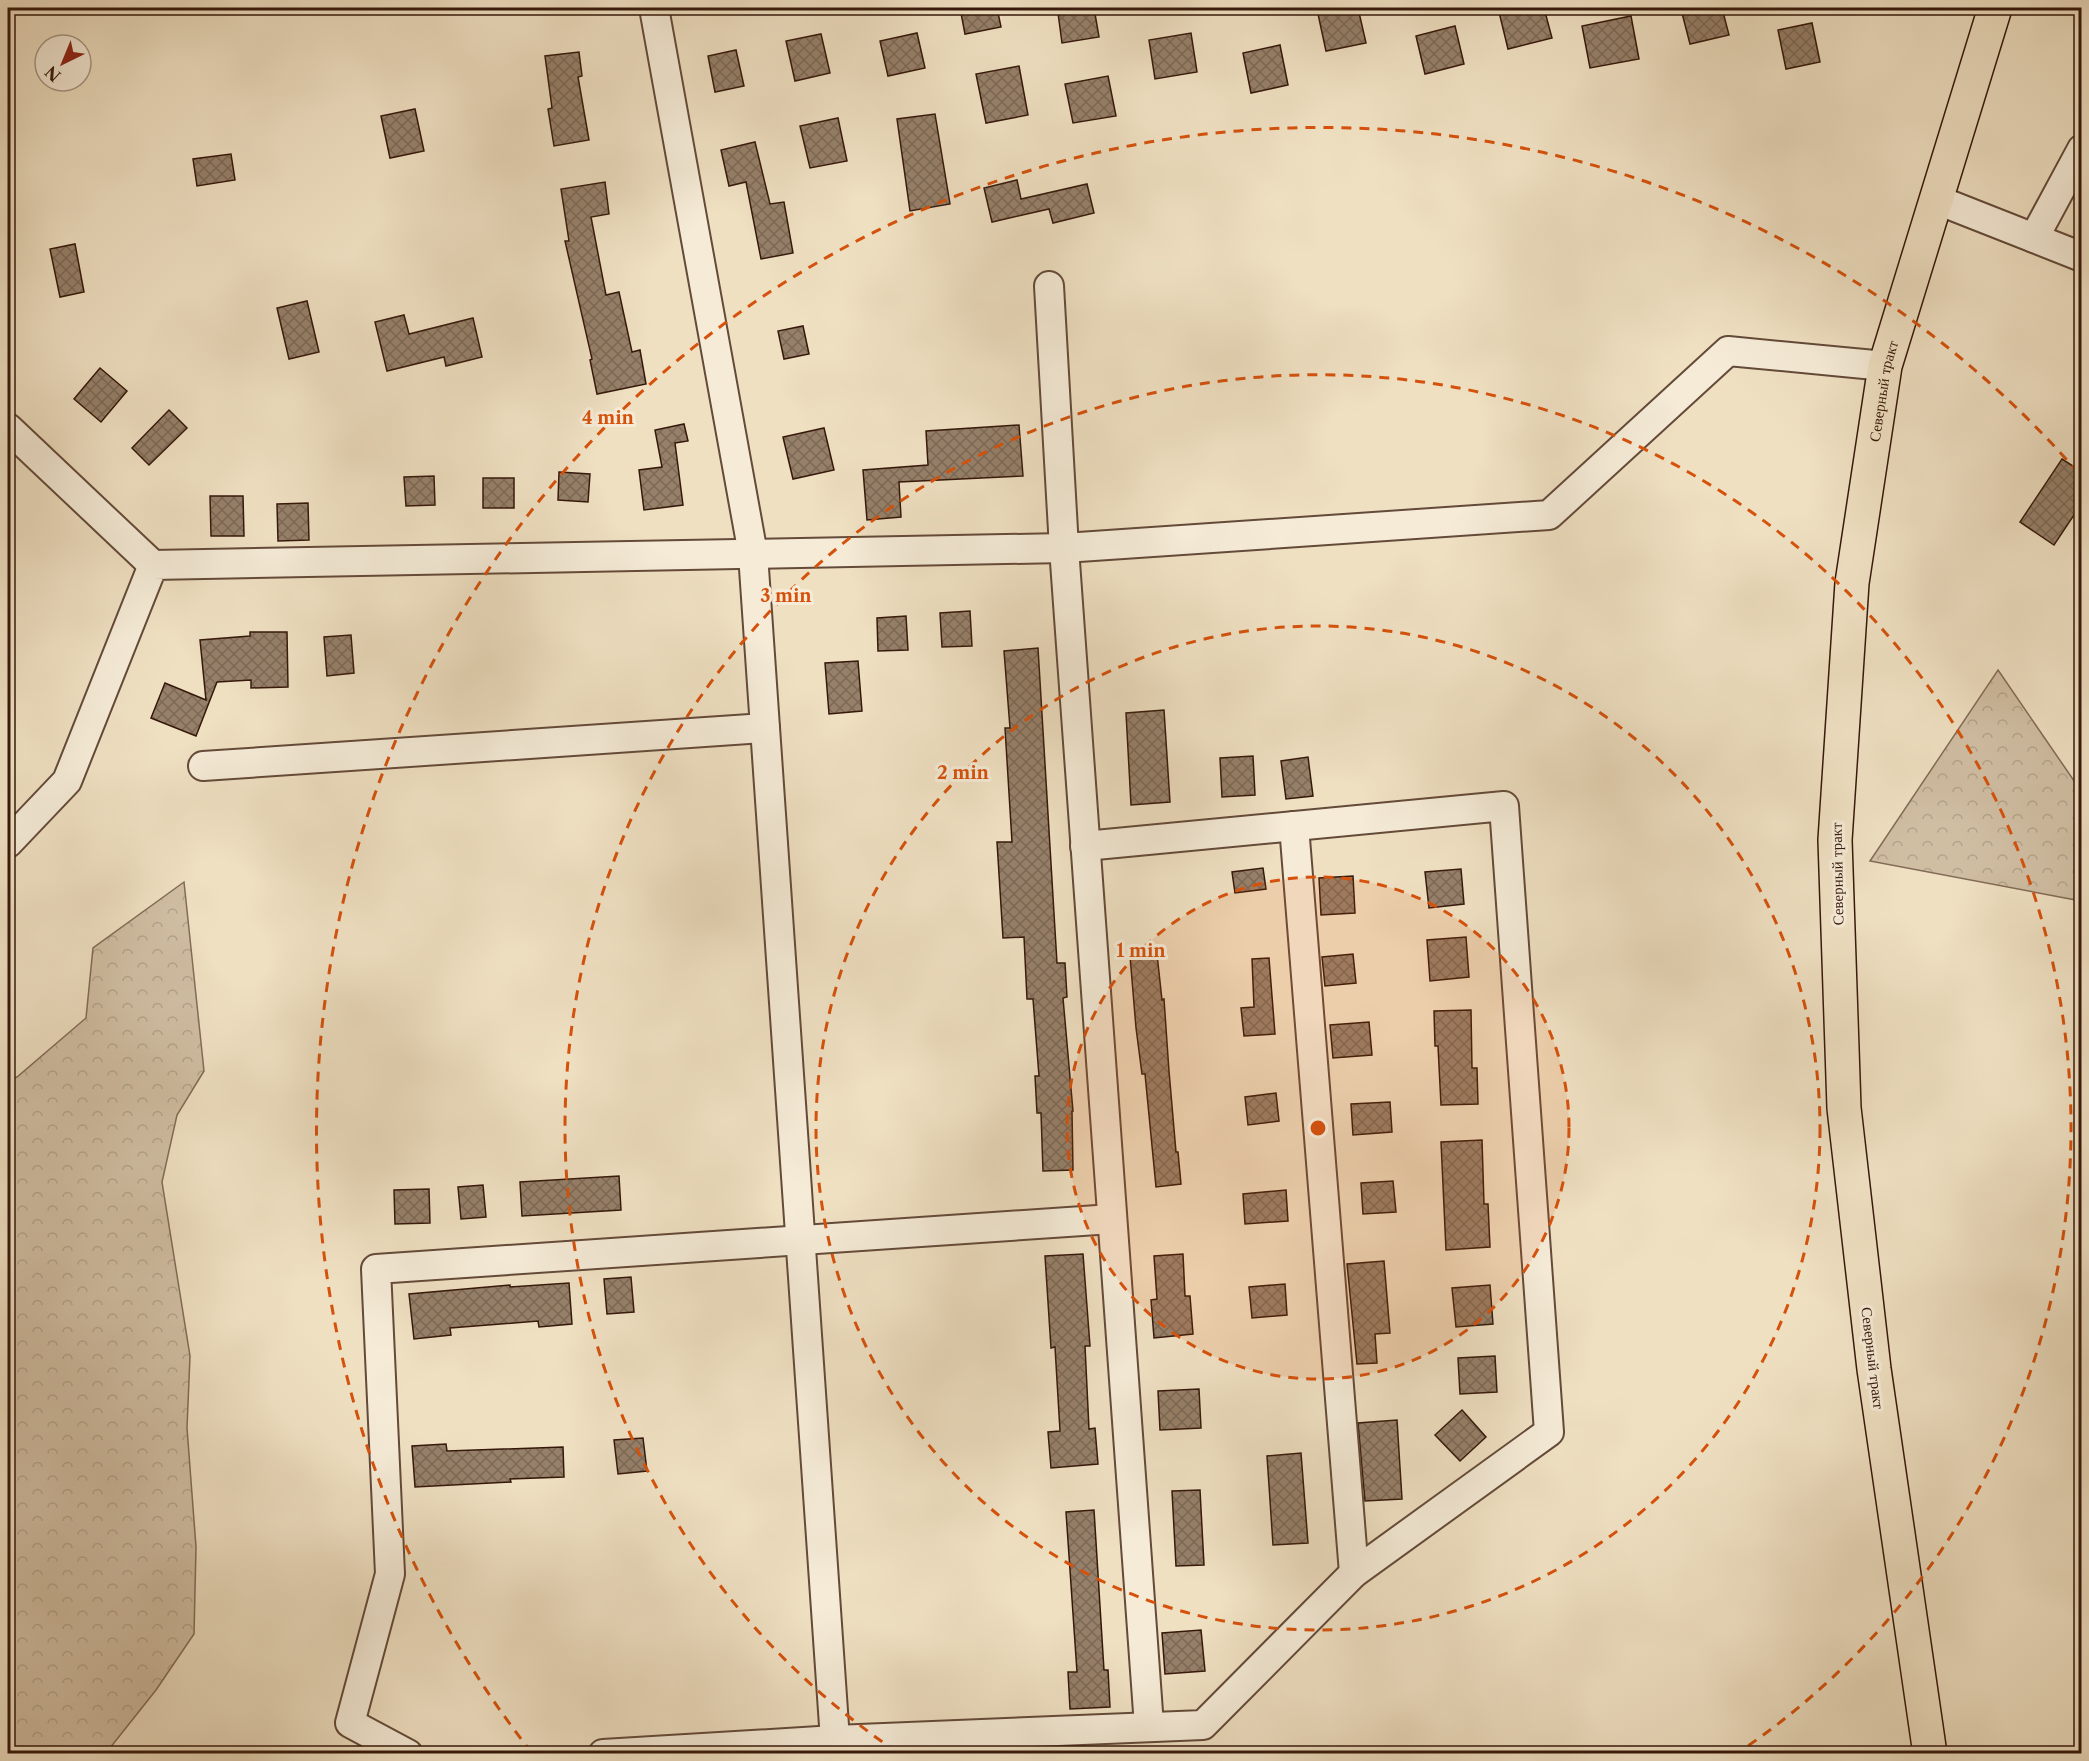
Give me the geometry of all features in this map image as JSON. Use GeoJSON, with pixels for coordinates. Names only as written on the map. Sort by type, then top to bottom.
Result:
{"type":"FeatureCollection","features":[{"type":"Feature","properties":{"kind":"main road","name":"Северный тракт"},"geometry":{"type":"LineString","coordinates":[[1930,1754],[1874,1369],[1844,1108],[1834,840],[1852,583],[1885,366],[1995,8]]}},
{"type":"Feature","properties":{"kind":"street"},"geometry":{"type":"LineString","coordinates":[[654,8],[753,554],[834,1747]]}},
{"type":"Feature","properties":{"kind":"street"},"geometry":{"type":"LineString","coordinates":[[2034,238],[2082,149]]}},
{"type":"Feature","properties":{"kind":"street"},"geometry":{"type":"LineString","coordinates":[[1935,199],[2082,257]]}},
{"type":"Feature","properties":{"kind":"street"},"geometry":{"type":"LineString","coordinates":[[1049,286],[1064,548],[1149,1726]]}},
{"type":"Feature","properties":{"kind":"street"},"geometry":{"type":"LineString","coordinates":[[8,428],[153,565],[1064,548],[1548,515],[1728,351],[1885,366]]}},
{"type":"Feature","properties":{"kind":"street"},"geometry":{"type":"LineString","coordinates":[[8,843],[67,781],[153,565]]}},
{"type":"Feature","properties":{"kind":"street"},"geometry":{"type":"LineString","coordinates":[[203,766],[765,728]]}},
{"type":"Feature","properties":{"kind":"street"},"geometry":{"type":"LineString","coordinates":[[603,1754],[834,1747],[1149,1726],[1203,1725],[1354,1573],[1549,1431],[1504,806],[1085,846]]}},
{"type":"Feature","properties":{"kind":"street"},"geometry":{"type":"LineString","coordinates":[[1294,826],[1354,1573]]}},
{"type":"Feature","properties":{"kind":"street"},"geometry":{"type":"LineString","coordinates":[[408,1754],[350,1724],[390,1574],[376,1269],[1112,1219]]}},
{"type":"Feature","properties":{"kind":"green space"},"geometry":{"type":"Polygon","coordinates":[[[1998,670],[2081,791],[2081,901],[1870,861],[1998,670]]]}},
{"type":"Feature","properties":{"kind":"green space"},"geometry":{"type":"Polygon","coordinates":[[[184,882],[204,1071],[177,1115],[162,1182],[190,1356],[187,1428],[196,1547],[194,1634],[156,1690],[106,1753],[8,1753],[8,1080],[17,1077],[86,1018],[93,948],[184,882]]]}},
{"type":"Feature","properties":{"kind":"building"},"geometry":{"type":"Polygon","coordinates":[[[960,8],[997,8],[1001,27],[965,34],[960,8]]]}},
{"type":"Feature","properties":{"kind":"building"},"geometry":{"type":"Polygon","coordinates":[[[1094,8],[1099,37],[1062,43],[1058,13],[1094,8]]]}},
{"type":"Feature","properties":{"kind":"building"},"geometry":{"type":"Polygon","coordinates":[[[1358,8],[1366,43],[1326,51],[1318,14],[1358,8]]]}},
{"type":"Feature","properties":{"kind":"building"},"geometry":{"type":"Polygon","coordinates":[[[1517,8],[1544,8],[1552,38],[1508,49],[1499,12],[1517,8]]]}},
{"type":"Feature","properties":{"kind":"building"},"geometry":{"type":"Polygon","coordinates":[[[1705,8],[1722,8],[1729,35],[1690,44],[1682,13],[1705,8]]]}},
{"type":"Feature","properties":{"kind":"building"},"geometry":{"type":"Polygon","coordinates":[[[1631,16],[1639,59],[1590,68],[1582,26],[1631,16]]]}},
{"type":"Feature","properties":{"kind":"building"},"geometry":{"type":"Polygon","coordinates":[[[1812,23],[1820,62],[1786,69],[1778,30],[1812,23]]]}},
{"type":"Feature","properties":{"kind":"building"},"geometry":{"type":"Polygon","coordinates":[[[1455,26],[1464,64],[1425,74],[1416,36],[1455,26]]]}},
{"type":"Feature","properties":{"kind":"building"},"geometry":{"type":"Polygon","coordinates":[[[917,33],[925,68],[888,76],[880,41],[917,33]]]}},
{"type":"Feature","properties":{"kind":"building"},"geometry":{"type":"Polygon","coordinates":[[[1191,33],[1197,72],[1155,79],[1149,40],[1191,33]]]}},
{"type":"Feature","properties":{"kind":"building"},"geometry":{"type":"Polygon","coordinates":[[[821,34],[830,73],[795,81],[786,41],[821,34]]]}},
{"type":"Feature","properties":{"kind":"building"},"geometry":{"type":"Polygon","coordinates":[[[1280,45],[1288,85],[1251,93],[1243,53],[1280,45]]]}},
{"type":"Feature","properties":{"kind":"building"},"geometry":{"type":"Polygon","coordinates":[[[736,50],[744,86],[715,92],[708,56],[736,50]]]}},
{"type":"Feature","properties":{"kind":"building"},"geometry":{"type":"Polygon","coordinates":[[[579,52],[582,76],[578,77],[589,140],[554,146],[548,109],[552,108],[545,56],[579,52]]]}},
{"type":"Feature","properties":{"kind":"building"},"geometry":{"type":"Polygon","coordinates":[[[1019,66],[1028,115],[986,123],[976,74],[1019,66]]]}},
{"type":"Feature","properties":{"kind":"building"},"geometry":{"type":"Polygon","coordinates":[[[1108,76],[1116,116],[1073,123],[1065,84],[1108,76]]]}},
{"type":"Feature","properties":{"kind":"building"},"geometry":{"type":"Polygon","coordinates":[[[415,109],[424,151],[390,158],[381,116],[415,109]]]}},
{"type":"Feature","properties":{"kind":"building"},"geometry":{"type":"Polygon","coordinates":[[[935,114],[950,204],[910,211],[897,119],[935,114]]]}},
{"type":"Feature","properties":{"kind":"building"},"geometry":{"type":"Polygon","coordinates":[[[838,118],[847,161],[810,168],[800,126],[838,118]]]}},
{"type":"Feature","properties":{"kind":"building"},"geometry":{"type":"Polygon","coordinates":[[[755,142],[770,204],[784,202],[793,253],[761,259],[746,182],[729,186],[721,150],[755,142]]]}},
{"type":"Feature","properties":{"kind":"building"},"geometry":{"type":"Polygon","coordinates":[[[231,154],[235,180],[197,186],[193,159],[231,154]]]}},
{"type":"Feature","properties":{"kind":"building"},"geometry":{"type":"Polygon","coordinates":[[[1017,180],[1021,199],[1087,184],[1094,213],[1053,223],[1049,209],[992,222],[984,188],[1017,180]]]}},
{"type":"Feature","properties":{"kind":"building"},"geometry":{"type":"Polygon","coordinates":[[[605,182],[609,214],[591,217],[606,295],[619,292],[632,352],[640,350],[646,384],[597,394],[590,360],[592,359],[565,241],[569,241],[561,189],[605,182]]]}},
{"type":"Feature","properties":{"kind":"building"},"geometry":{"type":"Polygon","coordinates":[[[75,244],[84,292],[60,297],[50,249],[75,244]]]}},
{"type":"Feature","properties":{"kind":"building"},"geometry":{"type":"Polygon","coordinates":[[[307,301],[319,352],[289,359],[277,308],[307,301]]]}},
{"type":"Feature","properties":{"kind":"building"},"geometry":{"type":"Polygon","coordinates":[[[404,315],[409,334],[473,318],[482,357],[446,366],[444,357],[387,371],[375,322],[404,315]]]}},
{"type":"Feature","properties":{"kind":"building"},"geometry":{"type":"Polygon","coordinates":[[[803,326],[809,354],[784,359],[778,331],[803,326]]]}},
{"type":"Feature","properties":{"kind":"building"},"geometry":{"type":"Polygon","coordinates":[[[100,368],[127,391],[101,422],[74,399],[100,368]]]}},
{"type":"Feature","properties":{"kind":"building"},"geometry":{"type":"Polygon","coordinates":[[[169,410],[187,428],[149,465],[132,448],[169,410]]]}},
{"type":"Feature","properties":{"kind":"building"},"geometry":{"type":"Polygon","coordinates":[[[684,424],[688,441],[675,443],[683,505],[644,510],[639,470],[662,467],[655,430],[684,424]]]}},
{"type":"Feature","properties":{"kind":"building"},"geometry":{"type":"Polygon","coordinates":[[[1019,425],[1023,476],[899,482],[901,517],[867,520],[863,470],[928,465],[926,431],[1019,425]]]}},
{"type":"Feature","properties":{"kind":"building"},"geometry":{"type":"Polygon","coordinates":[[[824,428],[834,470],[793,479],[783,437],[824,428]]]}},
{"type":"Feature","properties":{"kind":"building"},"geometry":{"type":"Polygon","coordinates":[[[2062,459],[2082,472],[2082,503],[2054,545],[2020,522],[2062,459]]]}},
{"type":"Feature","properties":{"kind":"building"},"geometry":{"type":"Polygon","coordinates":[[[559,472],[590,474],[588,502],[558,500],[559,472]]]}},
{"type":"Feature","properties":{"kind":"building"},"geometry":{"type":"Polygon","coordinates":[[[434,476],[435,505],[406,506],[404,477],[434,476]]]}},
{"type":"Feature","properties":{"kind":"building"},"geometry":{"type":"Polygon","coordinates":[[[483,478],[514,478],[514,508],[483,508],[483,478]]]}},
{"type":"Feature","properties":{"kind":"building"},"geometry":{"type":"Polygon","coordinates":[[[210,496],[243,496],[244,536],[211,536],[210,496]]]}},
{"type":"Feature","properties":{"kind":"building"},"geometry":{"type":"Polygon","coordinates":[[[308,503],[309,540],[278,541],[277,504],[308,503]]]}},
{"type":"Feature","properties":{"kind":"building"},"geometry":{"type":"Polygon","coordinates":[[[970,611],[972,646],[942,647],[940,613],[970,611]]]}},
{"type":"Feature","properties":{"kind":"building"},"geometry":{"type":"Polygon","coordinates":[[[906,616],[908,650],[878,651],[877,618],[906,616]]]}},
{"type":"Feature","properties":{"kind":"building"},"geometry":{"type":"Polygon","coordinates":[[[250,632],[287,632],[288,687],[251,688],[251,680],[217,682],[196,736],[151,718],[165,683],[206,700],[200,640],[250,636],[250,632]]]}},
{"type":"Feature","properties":{"kind":"building"},"geometry":{"type":"Polygon","coordinates":[[[351,635],[354,673],[327,676],[324,637],[351,635]]]}},
{"type":"Feature","properties":{"kind":"building"},"geometry":{"type":"Polygon","coordinates":[[[1038,648],[1057,963],[1065,963],[1067,997],[1063,998],[1073,1111],[1073,1170],[1043,1171],[1041,1113],[1037,1113],[1035,1076],[1039,1076],[1033,999],[1027,999],[1024,937],[1003,938],[997,842],[1012,842],[1005,728],[1010,728],[1004,651],[1038,648]]]}},
{"type":"Feature","properties":{"kind":"building"},"geometry":{"type":"Polygon","coordinates":[[[858,661],[862,711],[829,714],[825,663],[858,661]]]}},
{"type":"Feature","properties":{"kind":"building"},"geometry":{"type":"Polygon","coordinates":[[[1164,710],[1170,802],[1131,805],[1126,713],[1164,710]]]}},
{"type":"Feature","properties":{"kind":"building"},"geometry":{"type":"Polygon","coordinates":[[[1253,756],[1255,795],[1222,797],[1220,758],[1253,756]]]}},
{"type":"Feature","properties":{"kind":"building"},"geometry":{"type":"Polygon","coordinates":[[[1308,757],[1313,796],[1286,799],[1281,761],[1308,757]]]}},
{"type":"Feature","properties":{"kind":"building"},"geometry":{"type":"Polygon","coordinates":[[[1263,868],[1266,889],[1235,893],[1232,872],[1263,868]]]}},
{"type":"Feature","properties":{"kind":"building"},"geometry":{"type":"Polygon","coordinates":[[[1461,869],[1464,904],[1429,908],[1425,872],[1461,869]]]}},
{"type":"Feature","properties":{"kind":"building"},"geometry":{"type":"Polygon","coordinates":[[[1353,876],[1355,913],[1321,915],[1319,878],[1353,876]]]}},
{"type":"Feature","properties":{"kind":"building"},"geometry":{"type":"Polygon","coordinates":[[[1466,937],[1469,977],[1430,981],[1427,940],[1466,937]]]}},
{"type":"Feature","properties":{"kind":"building"},"geometry":{"type":"Polygon","coordinates":[[[1157,954],[1162,1000],[1164,999],[1176,1152],[1178,1152],[1181,1184],[1156,1187],[1145,1074],[1142,1074],[1136,1028],[1130,956],[1157,954]]]}},
{"type":"Feature","properties":{"kind":"building"},"geometry":{"type":"Polygon","coordinates":[[[1353,954],[1356,983],[1325,986],[1322,957],[1353,954]]]}},
{"type":"Feature","properties":{"kind":"building"},"geometry":{"type":"Polygon","coordinates":[[[1269,958],[1275,1034],[1244,1036],[1241,1008],[1254,1007],[1252,959],[1269,958]]]}},
{"type":"Feature","properties":{"kind":"building"},"geometry":{"type":"Polygon","coordinates":[[[1471,1010],[1472,1068],[1477,1068],[1478,1104],[1441,1105],[1434,1011],[1471,1010]]]}},
{"type":"Feature","properties":{"kind":"building"},"geometry":{"type":"Polygon","coordinates":[[[1369,1022],[1372,1055],[1333,1058],[1330,1025],[1369,1022]]]}},
{"type":"Feature","properties":{"kind":"building"},"geometry":{"type":"Polygon","coordinates":[[[1276,1093],[1279,1121],[1248,1125],[1245,1097],[1276,1093]]]}},
{"type":"Feature","properties":{"kind":"building"},"geometry":{"type":"Polygon","coordinates":[[[1390,1102],[1392,1132],[1353,1135],[1351,1104],[1390,1102]]]}},
{"type":"Feature","properties":{"kind":"building"},"geometry":{"type":"Polygon","coordinates":[[[1482,1140],[1484,1204],[1488,1204],[1490,1247],[1446,1250],[1441,1142],[1482,1140]]]}},
{"type":"Feature","properties":{"kind":"building"},"geometry":{"type":"Polygon","coordinates":[[[619,1176],[621,1210],[522,1216],[520,1182],[619,1176]]]}},
{"type":"Feature","properties":{"kind":"building"},"geometry":{"type":"Polygon","coordinates":[[[1393,1181],[1396,1212],[1363,1214],[1361,1183],[1393,1181]]]}},
{"type":"Feature","properties":{"kind":"building"},"geometry":{"type":"Polygon","coordinates":[[[483,1185],[486,1217],[461,1219],[458,1187],[483,1185]]]}},
{"type":"Feature","properties":{"kind":"building"},"geometry":{"type":"Polygon","coordinates":[[[429,1189],[430,1223],[395,1224],[394,1190],[429,1189]]]}},
{"type":"Feature","properties":{"kind":"building"},"geometry":{"type":"Polygon","coordinates":[[[1286,1190],[1288,1221],[1245,1224],[1243,1194],[1286,1190]]]}},
{"type":"Feature","properties":{"kind":"building"},"geometry":{"type":"Polygon","coordinates":[[[1083,1254],[1090,1346],[1085,1346],[1089,1429],[1095,1428],[1098,1464],[1051,1468],[1048,1432],[1060,1431],[1055,1347],[1051,1348],[1045,1256],[1083,1254]]]}},
{"type":"Feature","properties":{"kind":"building"},"geometry":{"type":"Polygon","coordinates":[[[1183,1254],[1185,1296],[1190,1296],[1193,1334],[1154,1338],[1151,1300],[1157,1299],[1154,1256],[1183,1254]]]}},
{"type":"Feature","properties":{"kind":"building"},"geometry":{"type":"Polygon","coordinates":[[[1384,1261],[1390,1333],[1375,1334],[1377,1363],[1357,1364],[1347,1264],[1384,1261]]]}},
{"type":"Feature","properties":{"kind":"building"},"geometry":{"type":"Polygon","coordinates":[[[631,1277],[634,1312],[607,1314],[604,1279],[631,1277]]]}},
{"type":"Feature","properties":{"kind":"building"},"geometry":{"type":"Polygon","coordinates":[[[569,1283],[572,1324],[539,1327],[538,1321],[450,1328],[451,1335],[414,1339],[409,1294],[510,1285],[510,1287],[569,1283]]]}},
{"type":"Feature","properties":{"kind":"building"},"geometry":{"type":"Polygon","coordinates":[[[1285,1284],[1287,1315],[1252,1318],[1249,1287],[1285,1284]]]}},
{"type":"Feature","properties":{"kind":"building"},"geometry":{"type":"Polygon","coordinates":[[[1490,1285],[1493,1324],[1456,1327],[1452,1288],[1490,1285]]]}},
{"type":"Feature","properties":{"kind":"building"},"geometry":{"type":"Polygon","coordinates":[[[1495,1356],[1497,1392],[1460,1394],[1458,1358],[1495,1356]]]}},
{"type":"Feature","properties":{"kind":"building"},"geometry":{"type":"Polygon","coordinates":[[[1199,1389],[1201,1428],[1160,1430],[1158,1391],[1199,1389]]]}},
{"type":"Feature","properties":{"kind":"building"},"geometry":{"type":"Polygon","coordinates":[[[1462,1410],[1486,1437],[1460,1461],[1435,1435],[1462,1410]]]}},
{"type":"Feature","properties":{"kind":"building"},"geometry":{"type":"Polygon","coordinates":[[[1397,1420],[1402,1499],[1365,1501],[1358,1423],[1397,1420]]]}},
{"type":"Feature","properties":{"kind":"building"},"geometry":{"type":"Polygon","coordinates":[[[643,1438],[647,1471],[618,1474],[614,1440],[643,1438]]]}},
{"type":"Feature","properties":{"kind":"building"},"geometry":{"type":"Polygon","coordinates":[[[446,1444],[447,1451],[563,1447],[564,1477],[415,1487],[412,1446],[446,1444]]]}},
{"type":"Feature","properties":{"kind":"building"},"geometry":{"type":"Polygon","coordinates":[[[1301,1453],[1308,1543],[1273,1545],[1267,1456],[1301,1453]]]}},
{"type":"Feature","properties":{"kind":"building"},"geometry":{"type":"Polygon","coordinates":[[[1200,1490],[1204,1565],[1176,1566],[1172,1491],[1200,1490]]]}},
{"type":"Feature","properties":{"kind":"building"},"geometry":{"type":"Polygon","coordinates":[[[1094,1510],[1104,1670],[1108,1670],[1110,1707],[1070,1709],[1068,1672],[1077,1672],[1066,1512],[1094,1510]]]}},
{"type":"Feature","properties":{"kind":"building"},"geometry":{"type":"Polygon","coordinates":[[[1201,1630],[1205,1671],[1165,1674],[1162,1633],[1201,1630]]]}}]}
